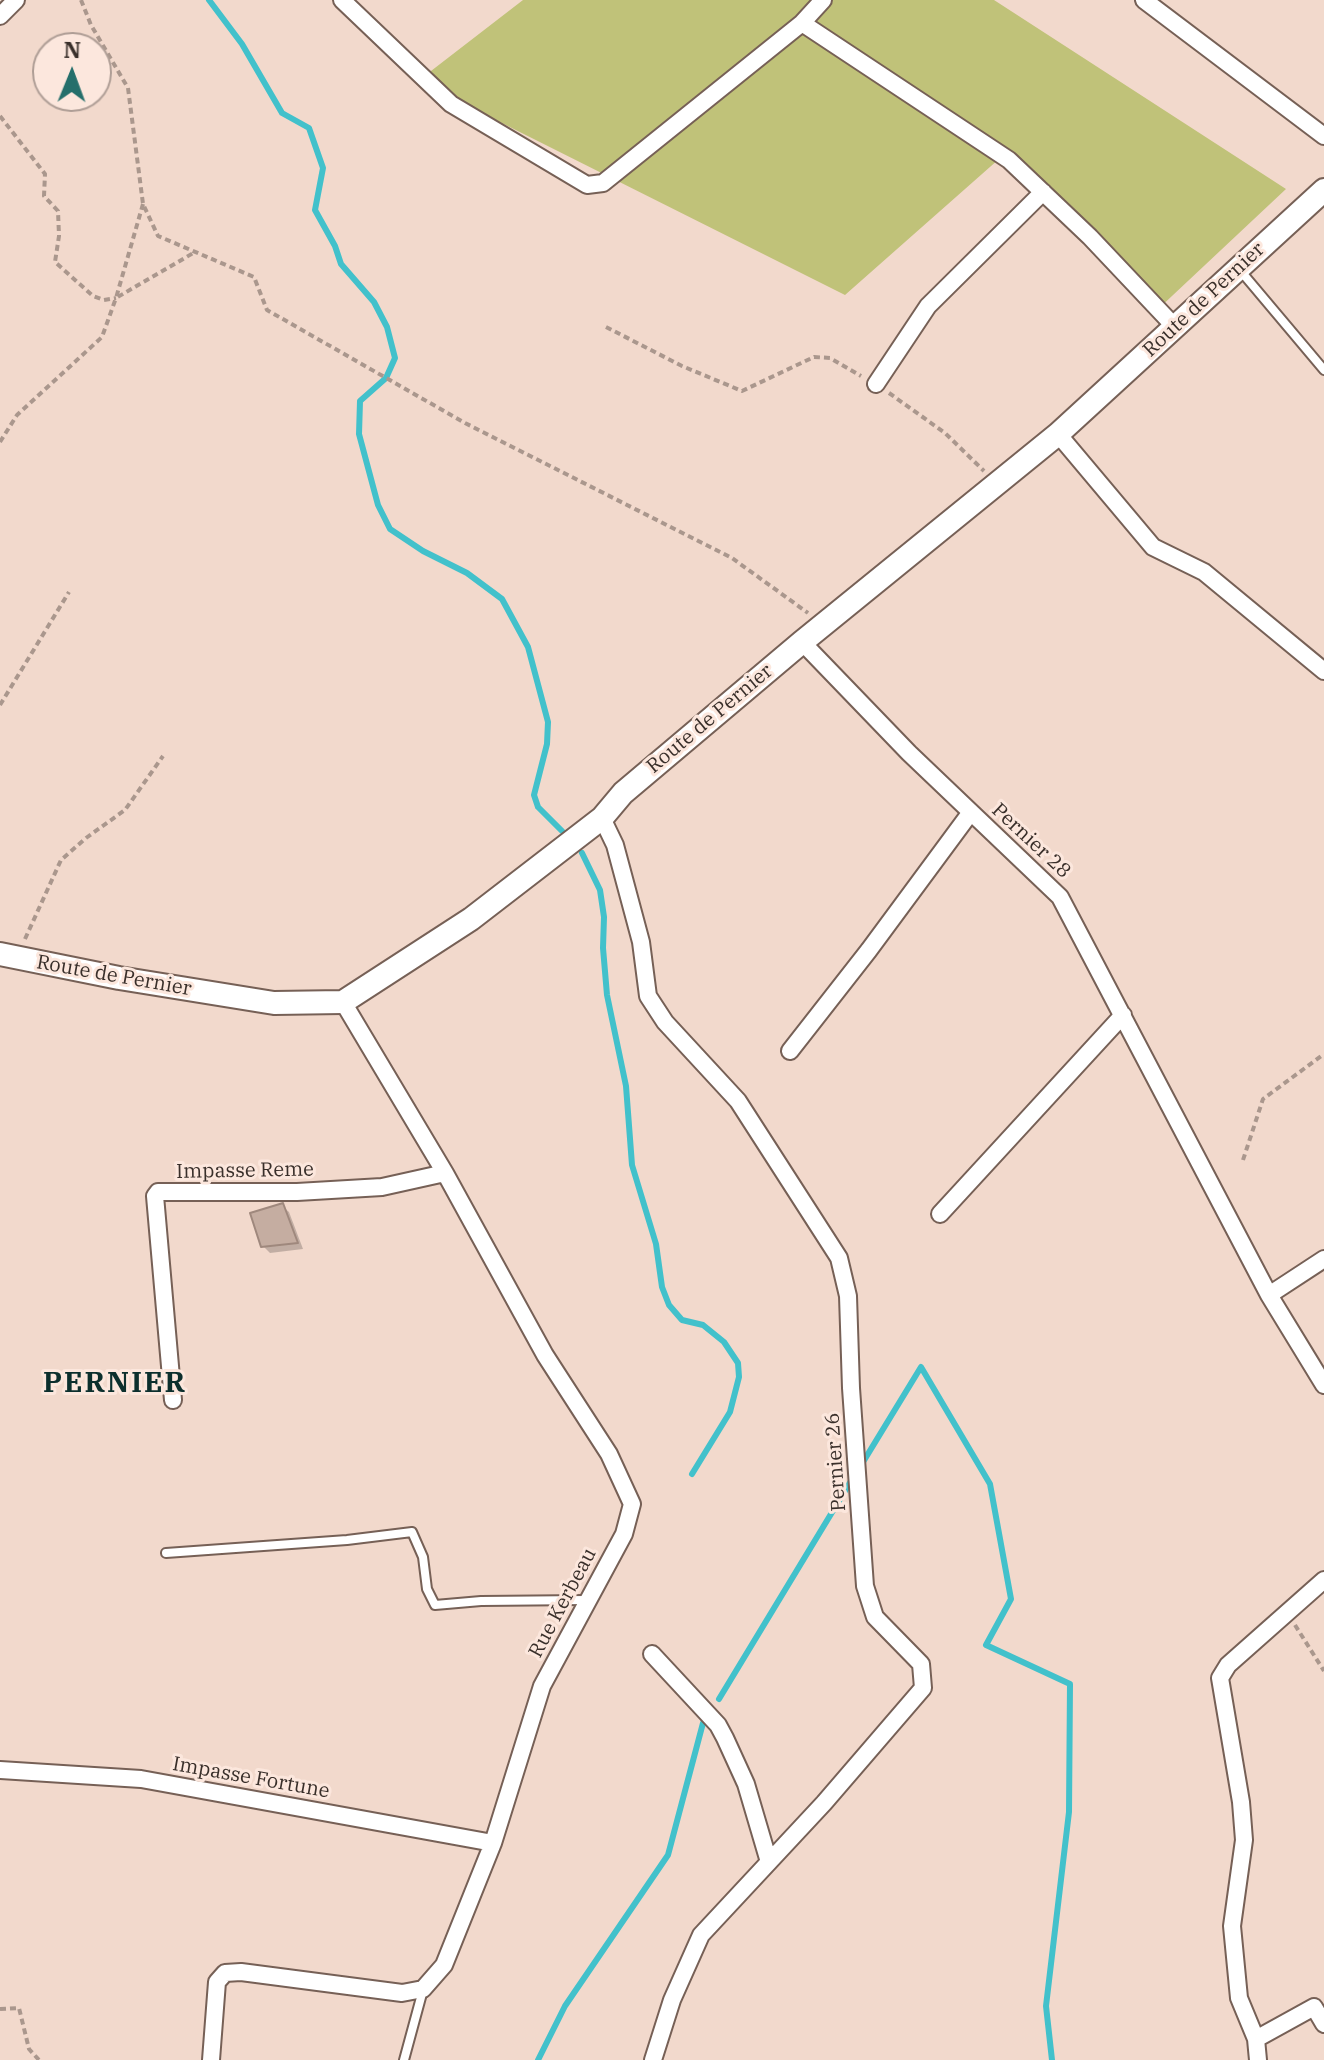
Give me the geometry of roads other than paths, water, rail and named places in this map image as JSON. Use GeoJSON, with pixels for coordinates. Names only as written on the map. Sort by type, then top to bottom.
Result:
{"type":"FeatureCollection","features":[{"type":"Feature","properties":{"kind":"street"},"geometry":{"type":"LineString","coordinates":[[0,16],[16,0]]}},
{"type":"Feature","properties":{"kind":"street"},"geometry":{"type":"LineString","coordinates":[[342,0],[451,104],[587,185],[603,183],[802,23],[823,0]]}},
{"type":"Feature","properties":{"kind":"street"},"geometry":{"type":"LineString","coordinates":[[1144,0],[1324,136]]}},
{"type":"Feature","properties":{"kind":"street"},"geometry":{"type":"LineString","coordinates":[[802,23],[1009,160],[1090,237],[1175,327]]}},
{"type":"Feature","properties":{"kind":"street","name":"Route de Pernier"},"geometry":{"type":"LineString","coordinates":[[8,956],[274,1003],[343,1002],[471,919],[602,818],[623,793],[823,624],[1058,434],[1324,190]]}},
{"type":"Feature","properties":{"kind":"street"},"geometry":{"type":"LineString","coordinates":[[876,384],[928,306],[1043,192]]}},
{"type":"Feature","properties":{"kind":"street"},"geometry":{"type":"LineString","coordinates":[[1058,434],[1153,547],[1204,572],[1324,671]]}},
{"type":"Feature","properties":{"kind":"street","name":"Pernier 28"},"geometry":{"type":"LineString","coordinates":[[802,642],[909,753],[1060,897],[1269,1295],[1324,1385]]}},
{"type":"Feature","properties":{"kind":"street"},"geometry":{"type":"LineString","coordinates":[[790,1051],[971,812]]}},
{"type":"Feature","properties":{"kind":"street","name":"Pernier 26"},"geometry":{"type":"LineString","coordinates":[[602,818],[615,845],[641,942],[648,996],[665,1022],[738,1101],[839,1258],[848,1296],[865,1586],[875,1617],[921,1664],[923,1688],[701,1935],[672,2000],[653,2060]]}},
{"type":"Feature","properties":{"kind":"street","name":"Rue Kerbeau"},"geometry":{"type":"LineString","coordinates":[[343,1002],[445,1173],[545,1355],[609,1454],[632,1504],[624,1534],[542,1686],[493,1843],[444,1965],[423,1989]]}},
{"type":"Feature","properties":{"kind":"street"},"geometry":{"type":"LineString","coordinates":[[940,1214],[1123,1015]]}},
{"type":"Feature","properties":{"kind":"street","name":"Impasse Reme"},"geometry":{"type":"LineString","coordinates":[[173,1400],[155,1196],[158,1192],[297,1192],[382,1187],[445,1173]]}},
{"type":"Feature","properties":{"kind":"street"},"geometry":{"type":"LineString","coordinates":[[1269,1295],[1324,1259]]}},
{"type":"Feature","properties":{"kind":"street"},"geometry":{"type":"LineString","coordinates":[[1258,2060],[1256,2039],[1239,1998],[1232,1926],[1244,1840],[1241,1802],[1220,1678],[1228,1665],[1324,1580]]}},
{"type":"Feature","properties":{"kind":"street"},"geometry":{"type":"LineString","coordinates":[[652,1654],[718,1725],[746,1784],[769,1862]]}},
{"type":"Feature","properties":{"kind":"street","name":"Impasse Fortune"},"geometry":{"type":"LineString","coordinates":[[0,1770],[141,1779],[493,1843]]}},
{"type":"Feature","properties":{"kind":"street"},"geometry":{"type":"LineString","coordinates":[[211,2060],[217,1982],[225,1973],[241,1972],[402,1993],[423,1989]]}},
{"type":"Feature","properties":{"kind":"street"},"geometry":{"type":"LineString","coordinates":[[1256,2039],[1314,2007],[1324,2024]]}},
{"type":"Feature","properties":{"kind":"lane"},"geometry":{"type":"LineString","coordinates":[[1238,269],[1324,370]]}},
{"type":"Feature","properties":{"kind":"lane"},"geometry":{"type":"LineString","coordinates":[[166,1553],[347,1540],[412,1532],[423,1557],[427,1589],[435,1605],[481,1601],[586,1600]]}},
{"type":"Feature","properties":{"kind":"lane"},"geometry":{"type":"LineString","coordinates":[[404,2060],[423,1989]]}},
{"type":"Feature","properties":{"kind":"waterway"},"geometry":{"type":"LineString","coordinates":[[209,0],[242,44],[282,113],[309,128],[323,168],[315,210],[335,246],[341,264],[374,302],[387,327],[395,358],[386,378],[360,401],[359,434],[378,505],[390,529],[423,551],[467,573],[502,599],[528,647],[548,722],[547,744],[534,795],[538,807],[562,831]]}},
{"type":"Feature","properties":{"kind":"waterway"},"geometry":{"type":"LineString","coordinates":[[582,853],[600,890],[607,995],[626,1086],[632,1165],[656,1244],[662,1287],[669,1305],[682,1320],[703,1325],[724,1342],[738,1363],[739,1377],[730,1412],[692,1474]]}},
{"type":"Feature","properties":{"kind":"waterway"},"geometry":{"type":"LineString","coordinates":[[860,1467],[921,1367],[990,1484],[1011,1599],[986,1645],[1070,1684],[1069,1812],[1046,2006],[1052,2060]]}},
{"type":"Feature","properties":{"kind":"waterway"},"geometry":{"type":"LineString","coordinates":[[719,1699],[854,1476]]}},
{"type":"Feature","properties":{"kind":"waterway"},"geometry":{"type":"LineString","coordinates":[[538,2060],[565,2006],[668,1855],[703,1723]]}},
{"type":"Feature","properties":{"kind":"district","name":"PERNIER"},"geometry":{"type":"Point","coordinates":[115,1384]}}]}
